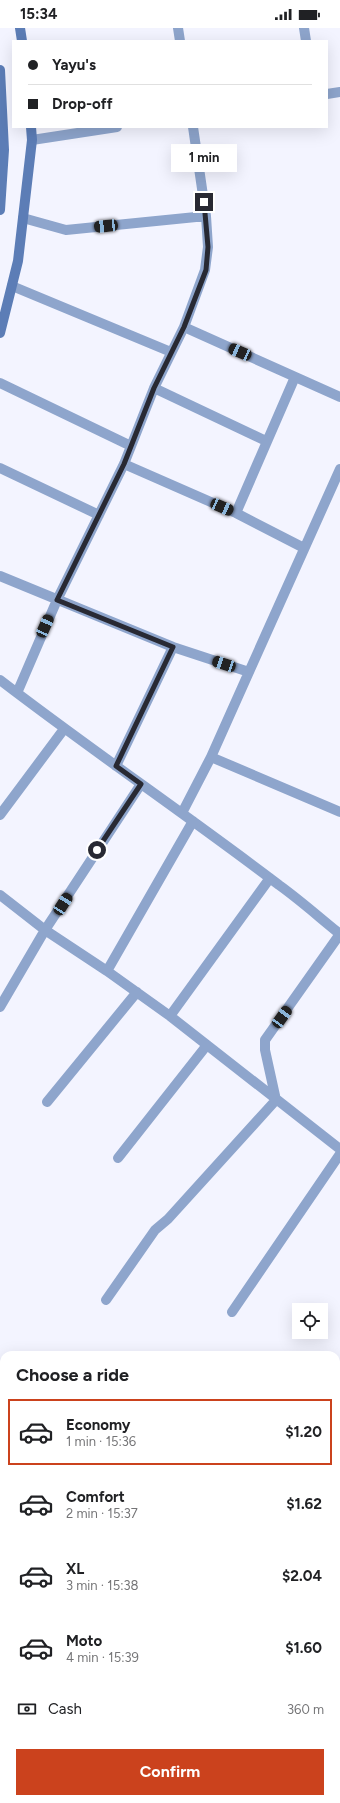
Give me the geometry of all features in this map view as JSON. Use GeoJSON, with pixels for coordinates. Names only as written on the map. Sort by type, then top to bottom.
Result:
{"type":"FeatureCollection","features":[{"type":"Feature","properties":{"kind":"street"},"geometry":{"type":"LineString","coordinates":[[20,28],[22,40]]}},
{"type":"Feature","properties":{"kind":"street"},"geometry":{"type":"LineString","coordinates":[[178,28],[180,40]]}},
{"type":"Feature","properties":{"kind":"street"},"geometry":{"type":"LineString","coordinates":[[304,28],[306,40]]}},
{"type":"Feature","properties":{"kind":"street"},"geometry":{"type":"LineString","coordinates":[[0,70],[2,150],[0,210]]}},
{"type":"Feature","properties":{"kind":"street"},"geometry":{"type":"LineString","coordinates":[[328,94],[340,92]]}},
{"type":"Feature","properties":{"kind":"street"},"geometry":{"type":"LineString","coordinates":[[0,333],[18,261],[32,140],[31,128]]}},
{"type":"Feature","properties":{"kind":"street"},"geometry":{"type":"LineString","coordinates":[[32,140],[111,128]]}},
{"type":"Feature","properties":{"kind":"street"},"geometry":{"type":"LineString","coordinates":[[16,692],[57,600],[124,464],[154,388],[184,327],[206,270],[208,247],[206,216],[193,128]]}},
{"type":"Feature","properties":{"kind":"street"},"geometry":{"type":"LineString","coordinates":[[23,218],[66,230],[206,216]]}},
{"type":"Feature","properties":{"kind":"street"},"geometry":{"type":"LineString","coordinates":[[12,286],[171,352]]}},
{"type":"Feature","properties":{"kind":"street"},"geometry":{"type":"LineString","coordinates":[[184,327],[340,397]]}},
{"type":"Feature","properties":{"kind":"street"},"geometry":{"type":"LineString","coordinates":[[236,513],[295,377]]}},
{"type":"Feature","properties":{"kind":"street"},"geometry":{"type":"LineString","coordinates":[[0,383],[131,446]]}},
{"type":"Feature","properties":{"kind":"street"},"geometry":{"type":"LineString","coordinates":[[154,388],[266,441]]}},
{"type":"Feature","properties":{"kind":"street"},"geometry":{"type":"LineString","coordinates":[[124,464],[236,513],[304,548]]}},
{"type":"Feature","properties":{"kind":"street"},"geometry":{"type":"LineString","coordinates":[[0,468],[99,515]]}},
{"type":"Feature","properties":{"kind":"street"},"geometry":{"type":"LineString","coordinates":[[182,813],[211,757],[340,469]]}},
{"type":"Feature","properties":{"kind":"street"},"geometry":{"type":"LineString","coordinates":[[0,576],[173,647],[249,672]]}},
{"type":"Feature","properties":{"kind":"street"},"geometry":{"type":"LineString","coordinates":[[116,766],[173,647]]}},
{"type":"Feature","properties":{"kind":"street"},"geometry":{"type":"LineString","coordinates":[[0,680],[64,729],[270,878],[340,934],[265,1040],[265,1050],[276,1100]]}},
{"type":"Feature","properties":{"kind":"street"},"geometry":{"type":"LineString","coordinates":[[0,815],[64,729]]}},
{"type":"Feature","properties":{"kind":"street"},"geometry":{"type":"LineString","coordinates":[[211,757],[340,812]]}},
{"type":"Feature","properties":{"kind":"street"},"geometry":{"type":"LineString","coordinates":[[0,1007],[45,930],[141,784]]}},
{"type":"Feature","properties":{"kind":"street"},"geometry":{"type":"LineString","coordinates":[[107,971],[193,821]]}},
{"type":"Feature","properties":{"kind":"street"},"geometry":{"type":"LineString","coordinates":[[170,1016],[270,878]]}},
{"type":"Feature","properties":{"kind":"street"},"geometry":{"type":"LineString","coordinates":[[0,895],[45,930],[107,971],[170,1016],[340,1149]]}},
{"type":"Feature","properties":{"kind":"street"},"geometry":{"type":"LineString","coordinates":[[47,1102],[137,992]]}},
{"type":"Feature","properties":{"kind":"street"},"geometry":{"type":"LineString","coordinates":[[118,1158],[207,1045]]}},
{"type":"Feature","properties":{"kind":"street"},"geometry":{"type":"LineString","coordinates":[[106,1300],[155,1230],[168,1219],[276,1100]]}},
{"type":"Feature","properties":{"kind":"street"},"geometry":{"type":"LineString","coordinates":[[232,1312],[340,1154]]}},
{"type":"Feature","properties":{"kind":"route"},"geometry":{"type":"LineString","coordinates":[[97,850],[141,784],[116,766],[173,647],[57,600],[124,464],[154,388],[184,327],[206,270],[208,247],[204,202]]}}]}
